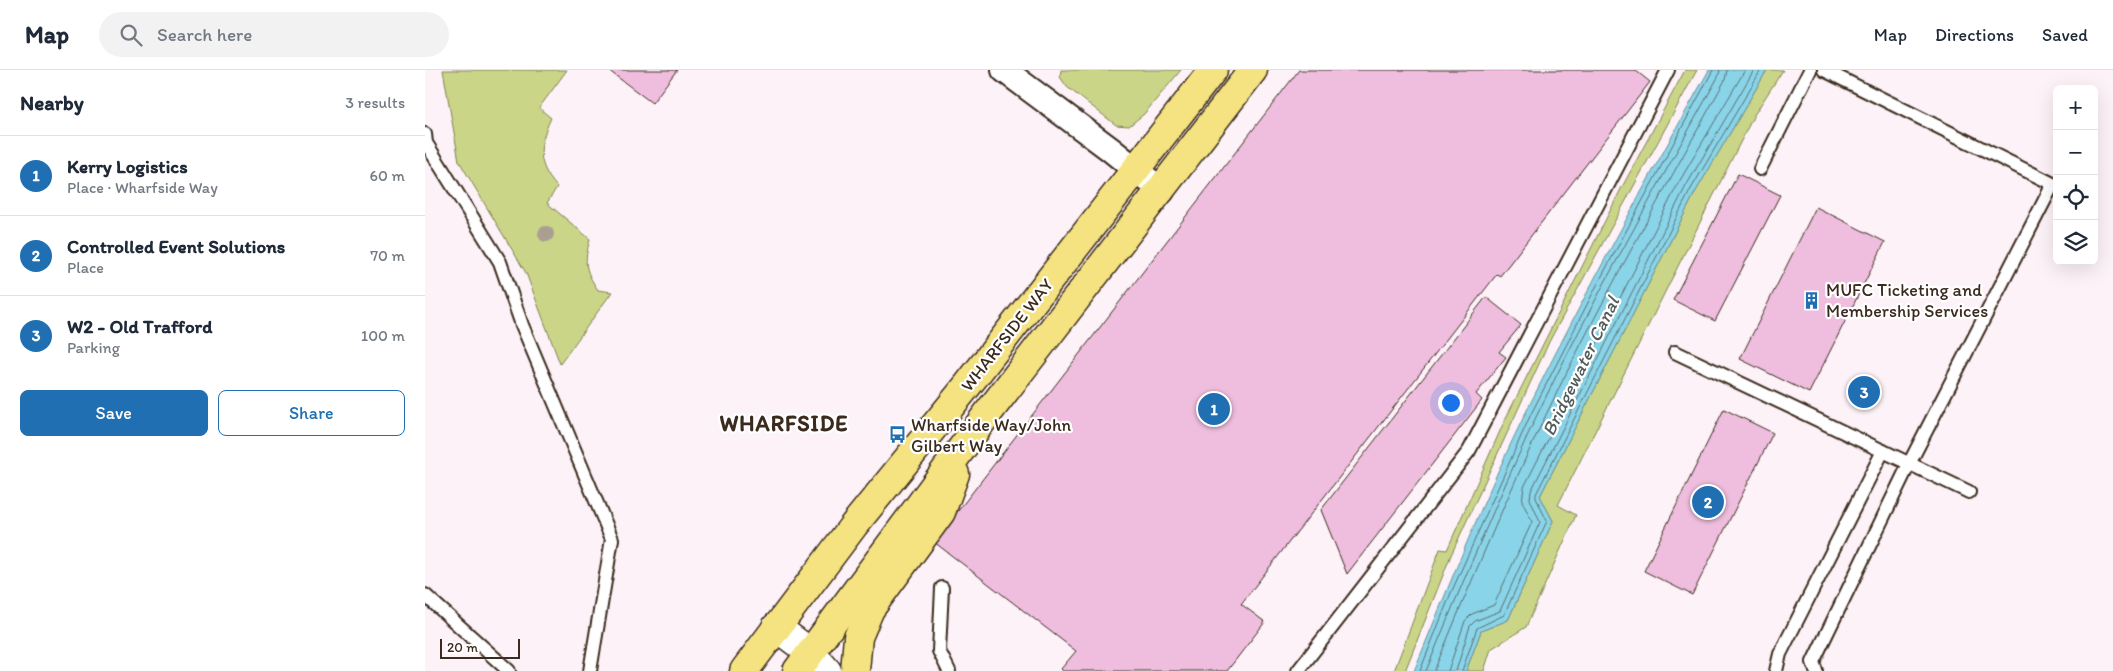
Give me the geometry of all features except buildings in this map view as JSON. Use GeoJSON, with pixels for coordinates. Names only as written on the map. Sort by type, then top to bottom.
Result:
{"type":"FeatureCollection","features":[{"type":"Feature","properties":{"kind":"highway","name":"WHARFSIDE WAY"},"geometry":{"type":"LineString","coordinates":[[744,671],[854,525],[973,379],[1213,70]]}},
{"type":"Feature","properties":{"kind":"highway","name":"WHARFSIDE WAY"},"geometry":{"type":"LineString","coordinates":[[812,665],[967,442],[1253,70]]}},
{"type":"Feature","properties":{"kind":"highway"},"geometry":{"type":"LineString","coordinates":[[855,671],[858,637],[870,609],[941,512],[967,442]]}},
{"type":"Feature","properties":{"kind":"street"},"geometry":{"type":"LineString","coordinates":[[1017,74],[1162,190]]}},
{"type":"Feature","properties":{"kind":"street"},"geometry":{"type":"LineString","coordinates":[[776,627],[812,665]]}},
{"type":"Feature","properties":{"kind":"lane"},"geometry":{"type":"LineString","coordinates":[[1298,671],[1469,451],[1667,70]]}},
{"type":"Feature","properties":{"kind":"lane"},"geometry":{"type":"LineString","coordinates":[[1760,169],[1810,70]]}},
{"type":"Feature","properties":{"kind":"lane"},"geometry":{"type":"LineString","coordinates":[[1816,671],[1813,662],[1909,464],[2053,184],[1824,70]]}},
{"type":"Feature","properties":{"kind":"lane"},"geometry":{"type":"LineString","coordinates":[[425,134],[426,142],[500,262],[522,325],[612,538],[590,671]]}},
{"type":"Feature","properties":{"kind":"lane"},"geometry":{"type":"LineString","coordinates":[[1675,352],[1969,492]]}},
{"type":"Feature","properties":{"kind":"lane"},"geometry":{"type":"LineString","coordinates":[[1776,671],[1779,654],[1883,452]]}},
{"type":"Feature","properties":{"kind":"lane"},"geometry":{"type":"LineString","coordinates":[[942,588],[939,651],[949,671]]}},
{"type":"Feature","properties":{"kind":"lane"},"geometry":{"type":"LineString","coordinates":[[425,595],[509,671]]}},
{"type":"Feature","properties":{"kind":"green space"},"geometry":{"type":"Polygon","coordinates":[[[443,70],[567,70],[539,108],[551,118],[543,137],[541,154],[545,170],[557,187],[547,203],[590,239],[586,260],[590,277],[598,290],[612,292],[560,364],[526,273],[459,161],[443,70]]]}},
{"type":"Feature","properties":{"kind":"green space"},"geometry":{"type":"Polygon","coordinates":[[[1061,70],[1181,70],[1144,114],[1129,126],[1116,125],[1067,87],[1060,77],[1061,70]]]}},
{"type":"Feature","properties":{"kind":"green space"},"geometry":{"type":"Polygon","coordinates":[[[1685,70],[1697,70],[1550,340],[1451,555],[1405,671],[1394,671],[1440,549],[1447,550],[1504,422],[1621,189],[1685,70]]]}},
{"type":"Feature","properties":{"kind":"green space"},"geometry":{"type":"Polygon","coordinates":[[[1767,70],[1783,70],[1754,115],[1558,505],[1576,515],[1526,627],[1491,649],[1484,671],[1466,671],[1481,631],[1508,620],[1553,521],[1540,496],[1696,191],[1767,70]]]}},
{"type":"Feature","properties":{"kind":"water","name":"Bridgewater Canal"},"geometry":{"type":"Polygon","coordinates":[[[1709,70],[1767,70],[1696,191],[1540,496],[1553,521],[1508,620],[1481,631],[1466,671],[1414,671],[1482,507],[1527,410],[1616,239],[1709,70]]]}},
{"type":"Feature","properties":{"kind":"place","name":"MUFC Ticketing and Membership Services"},"geometry":{"type":"Point","coordinates":[1812,300]}},
{"type":"Feature","properties":{"kind":"place","name":"W2 - Old Trafford"},"geometry":{"type":"Point","coordinates":[1864,392]}},
{"type":"Feature","properties":{"kind":"place","name":"Kerry Logistics"},"geometry":{"type":"Point","coordinates":[1214,409]}},
{"type":"Feature","properties":{"kind":"place","name":"Wharfside Way/John Gilbert Way"},"geometry":{"type":"Point","coordinates":[897,435]}},
{"type":"Feature","properties":{"kind":"place","name":"Controlled Event Solutions"},"geometry":{"type":"Point","coordinates":[1708,502]}},
{"type":"Feature","properties":{"kind":"district","name":"WHARFSIDE"},"geometry":{"type":"Point","coordinates":[784,423]}}]}
